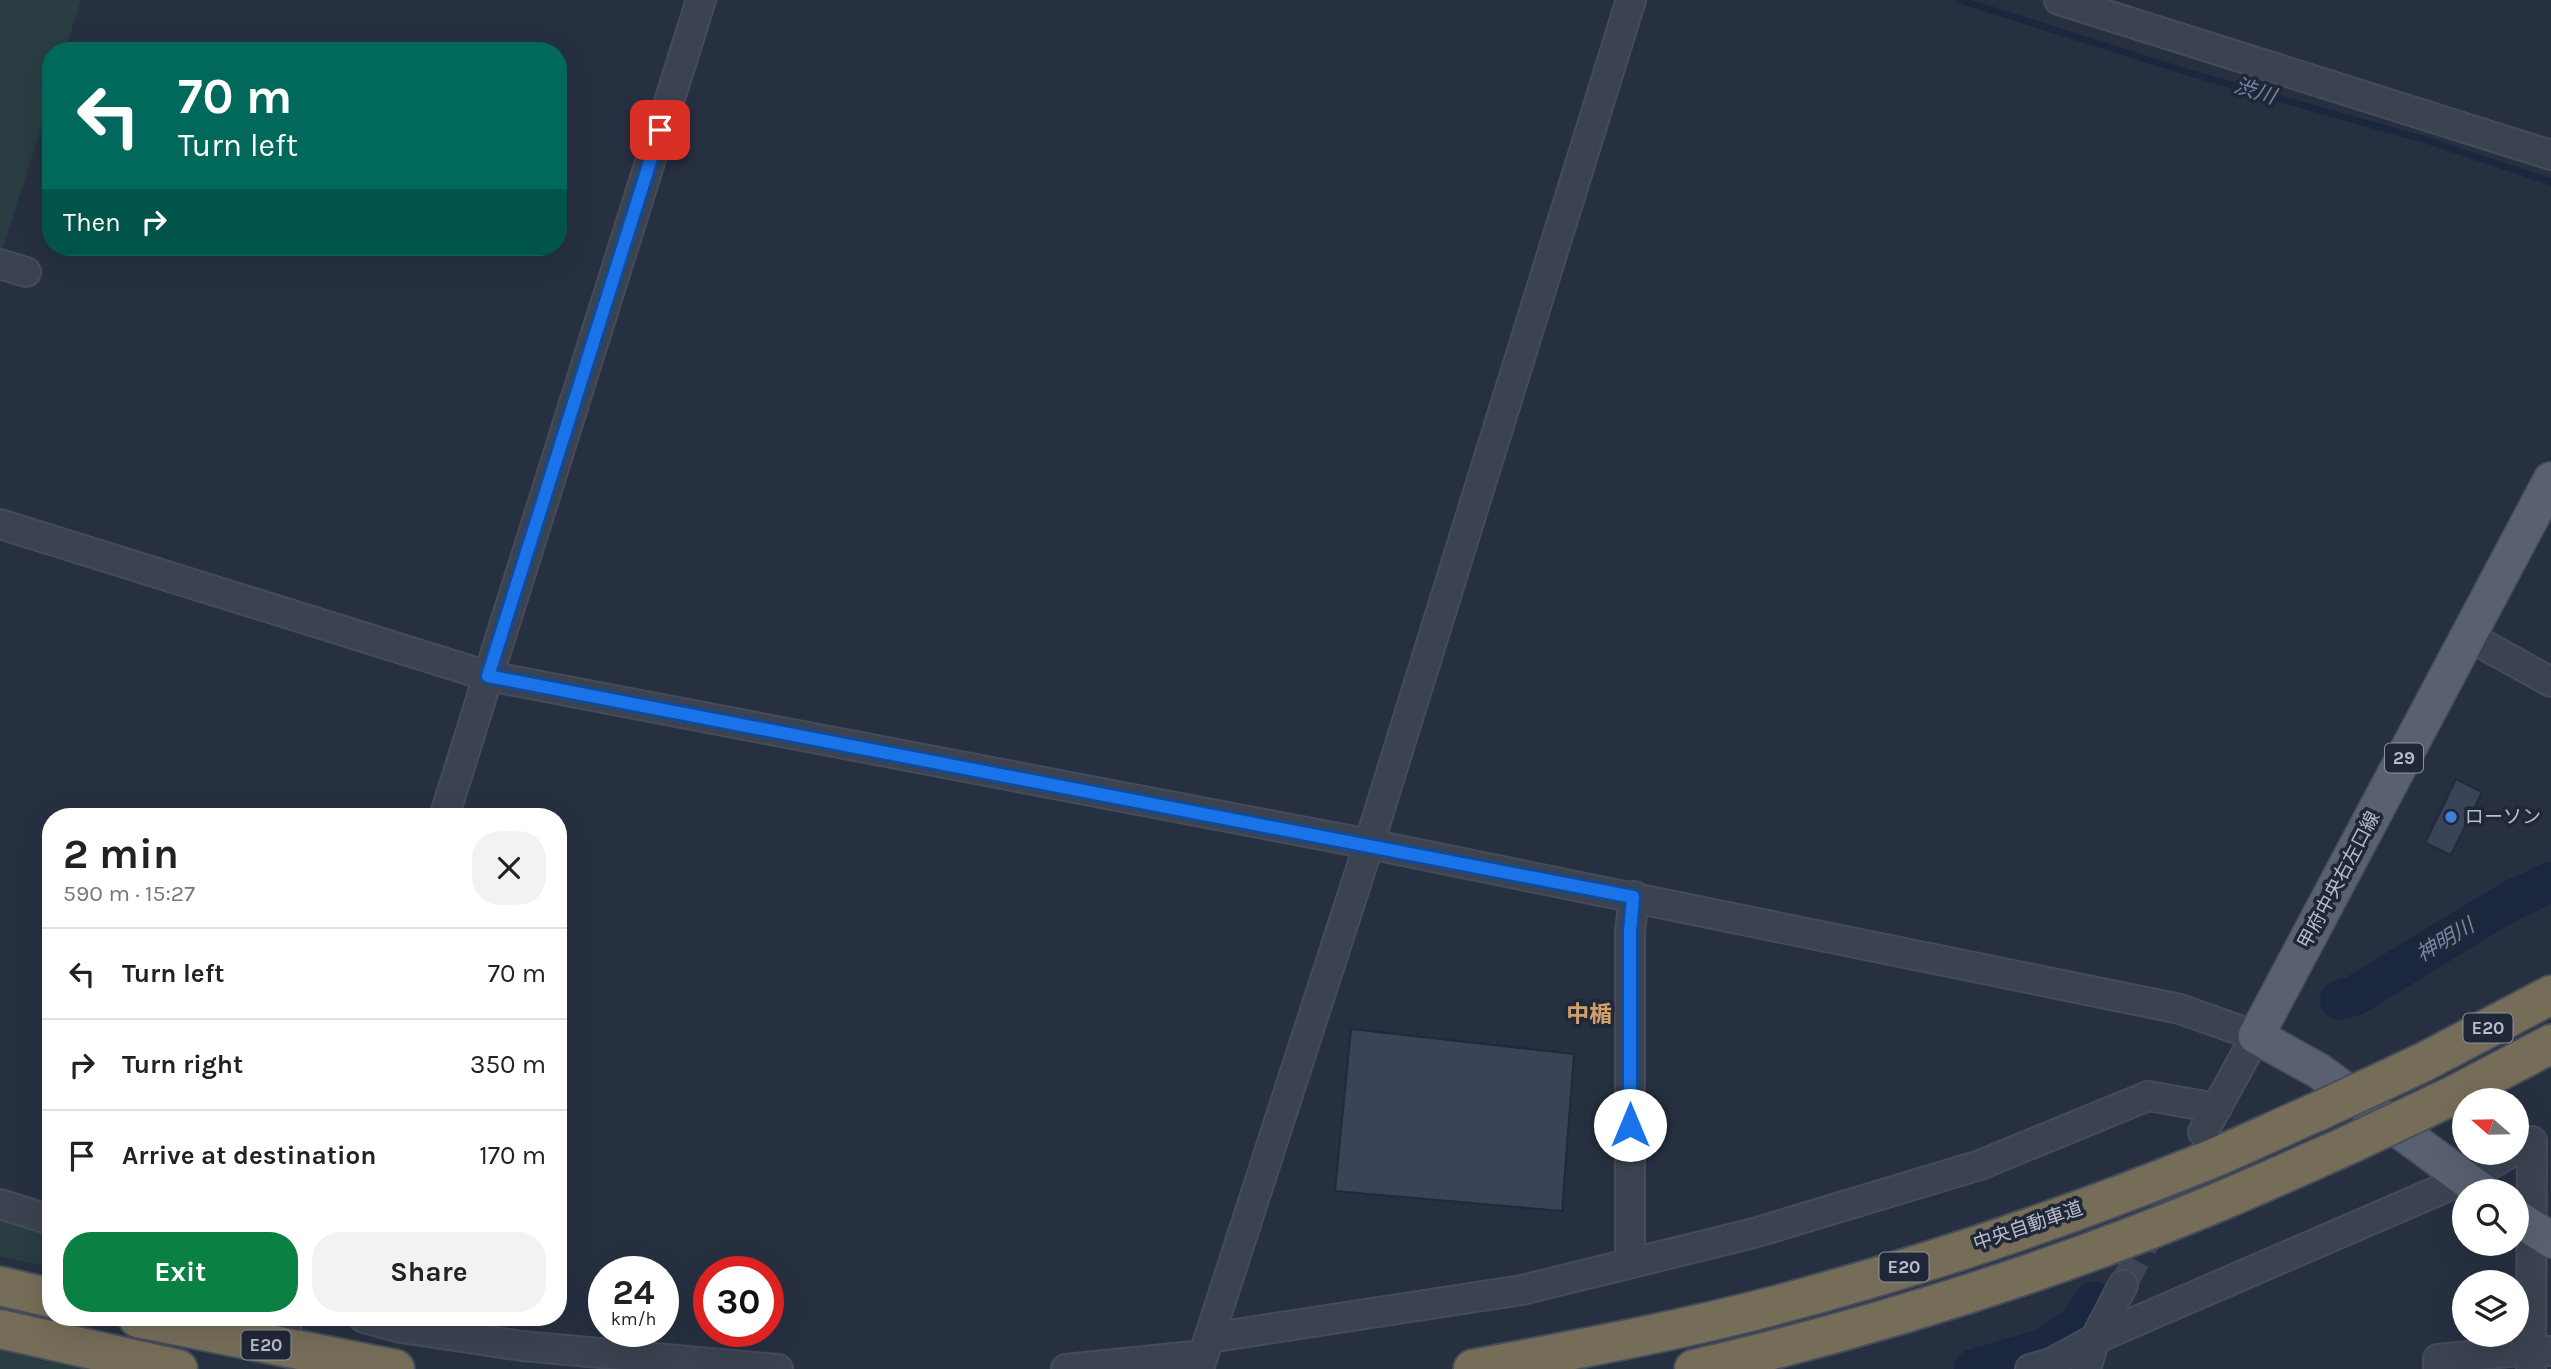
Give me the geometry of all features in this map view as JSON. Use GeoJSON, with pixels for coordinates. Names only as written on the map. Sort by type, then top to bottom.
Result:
{"type":"FeatureCollection","features":[{"type":"Feature","properties":{"kind":"highway","name":"中央自動車道"},"geometry":{"type":"LineString","coordinates":[[1473,1369],[1622,1340],[1760,1309],[1913,1265],[2069,1213],[2200,1163],[2319,1111],[2424,1062],[2551,995]]}},
{"type":"Feature","properties":{"kind":"highway","name":"E20"},"geometry":{"type":"LineString","coordinates":[[1694,1369],[1769,1352],[1924,1307],[2210,1205],[2450,1097],[2551,1044]]}},
{"type":"Feature","properties":{"kind":"highway"},"geometry":{"type":"LineString","coordinates":[[0,1286],[42,1296]]}},
{"type":"Feature","properties":{"kind":"highway","name":"E20"},"geometry":{"type":"LineString","coordinates":[[178,1326],[395,1369]]}},
{"type":"Feature","properties":{"kind":"highway"},"geometry":{"type":"LineString","coordinates":[[0,1329],[178,1369]]}},
{"type":"Feature","properties":{"kind":"main road","name":"甲府中央右左口線"},"geometry":{"type":"LineString","coordinates":[[2256,1036],[2551,480]]}},
{"type":"Feature","properties":{"kind":"main road"},"geometry":{"type":"LineString","coordinates":[[2256,1036],[2319,1071],[2466,1179]]}},
{"type":"Feature","properties":{"kind":"street"},"geometry":{"type":"LineString","coordinates":[[447,808],[701,0]]}},
{"type":"Feature","properties":{"kind":"street"},"geometry":{"type":"LineString","coordinates":[[1204,1354],[1369,844],[1631,0]]}},
{"type":"Feature","properties":{"kind":"street"},"geometry":{"type":"LineString","coordinates":[[2059,0],[2551,155]]}},
{"type":"Feature","properties":{"kind":"street"},"geometry":{"type":"LineString","coordinates":[[0,524],[488,676],[1633,897],[2180,1009],[2256,1036],[2210,1120],[2148,1096],[1980,1166],[1754,1233],[1522,1290],[1204,1354],[1066,1369]]}},
{"type":"Feature","properties":{"kind":"street"},"geometry":{"type":"LineString","coordinates":[[2468,636],[2551,682]]}},
{"type":"Feature","properties":{"kind":"street"},"geometry":{"type":"LineString","coordinates":[[1630,1263],[1630,932],[1633,897]]}},
{"type":"Feature","properties":{"kind":"street"},"geometry":{"type":"LineString","coordinates":[[2438,1369],[2438,1359],[2537,1357],[2537,1223],[2529,1159]]}},
{"type":"Feature","properties":{"kind":"street"},"geometry":{"type":"LineString","coordinates":[[2482,1179],[2498,1166]]}},
{"type":"Feature","properties":{"kind":"street"},"geometry":{"type":"LineString","coordinates":[[2031,1369],[2051,1363],[2095,1339],[2452,1194]]}},
{"type":"Feature","properties":{"kind":"street"},"geometry":{"type":"LineString","coordinates":[[0,1204],[42,1217]]}},
{"type":"Feature","properties":{"kind":"street"},"geometry":{"type":"LineString","coordinates":[[2086,1369],[2095,1339],[2123,1284]]}},
{"type":"Feature","properties":{"kind":"street"},"geometry":{"type":"LineString","coordinates":[[394,1326],[522,1346],[778,1369]]}},
{"type":"Feature","properties":{"kind":"green space"},"geometry":{"type":"Polygon","coordinates":[[[0,0],[81,0],[68,42],[42,42],[42,125],[0,257],[0,0]]]}},
{"type":"Feature","properties":{"kind":"green space"},"geometry":{"type":"Polygon","coordinates":[[[0,1220],[42,1233],[42,1266],[0,1256],[0,1220]]]}},
{"type":"Feature","properties":{"kind":"green space"},"geometry":{"type":"Polygon","coordinates":[[[0,1351],[80,1369],[0,1369],[0,1351]]]}},
{"type":"Feature","properties":{"kind":"building"},"geometry":{"type":"Polygon","coordinates":[[[2456,779],[2482,792],[2451,855],[2425,843],[2456,779]]]}},
{"type":"Feature","properties":{"kind":"building"},"geometry":{"type":"Polygon","coordinates":[[[1351,1029],[1574,1054],[1562,1211],[1335,1191],[1351,1029]]]}},
{"type":"Feature","properties":{"kind":"waterway","name":"渋川"},"geometry":{"type":"LineString","coordinates":[[1960,0],[2190,73],[2429,141],[2551,182]]}},
{"type":"Feature","properties":{"kind":"waterway","name":"神明川"},"geometry":{"type":"LineString","coordinates":[[2340,1000],[2354,996],[2510,901],[2551,882]]}},
{"type":"Feature","properties":{"kind":"waterway","name":"神明川"},"geometry":{"type":"LineString","coordinates":[[1974,1369],[2045,1348],[2077,1326],[2094,1302]]}},
{"type":"Feature","properties":{"kind":"tunnel"},"geometry":{"type":"LineString","coordinates":[[2123,1285],[2187,1163]]}},
{"type":"Feature","properties":{"kind":"place","name":"ローソン"},"geometry":{"type":"Point","coordinates":[2451,817]}},
{"type":"Feature","properties":{"kind":"district","name":"中楯"},"geometry":{"type":"Point","coordinates":[1589,1014]}},
{"type":"Feature","properties":{"kind":"route"},"geometry":{"type":"LineString","coordinates":[[660,130],[488,676],[1633,897],[1630,932],[1630,1125]]}}]}
